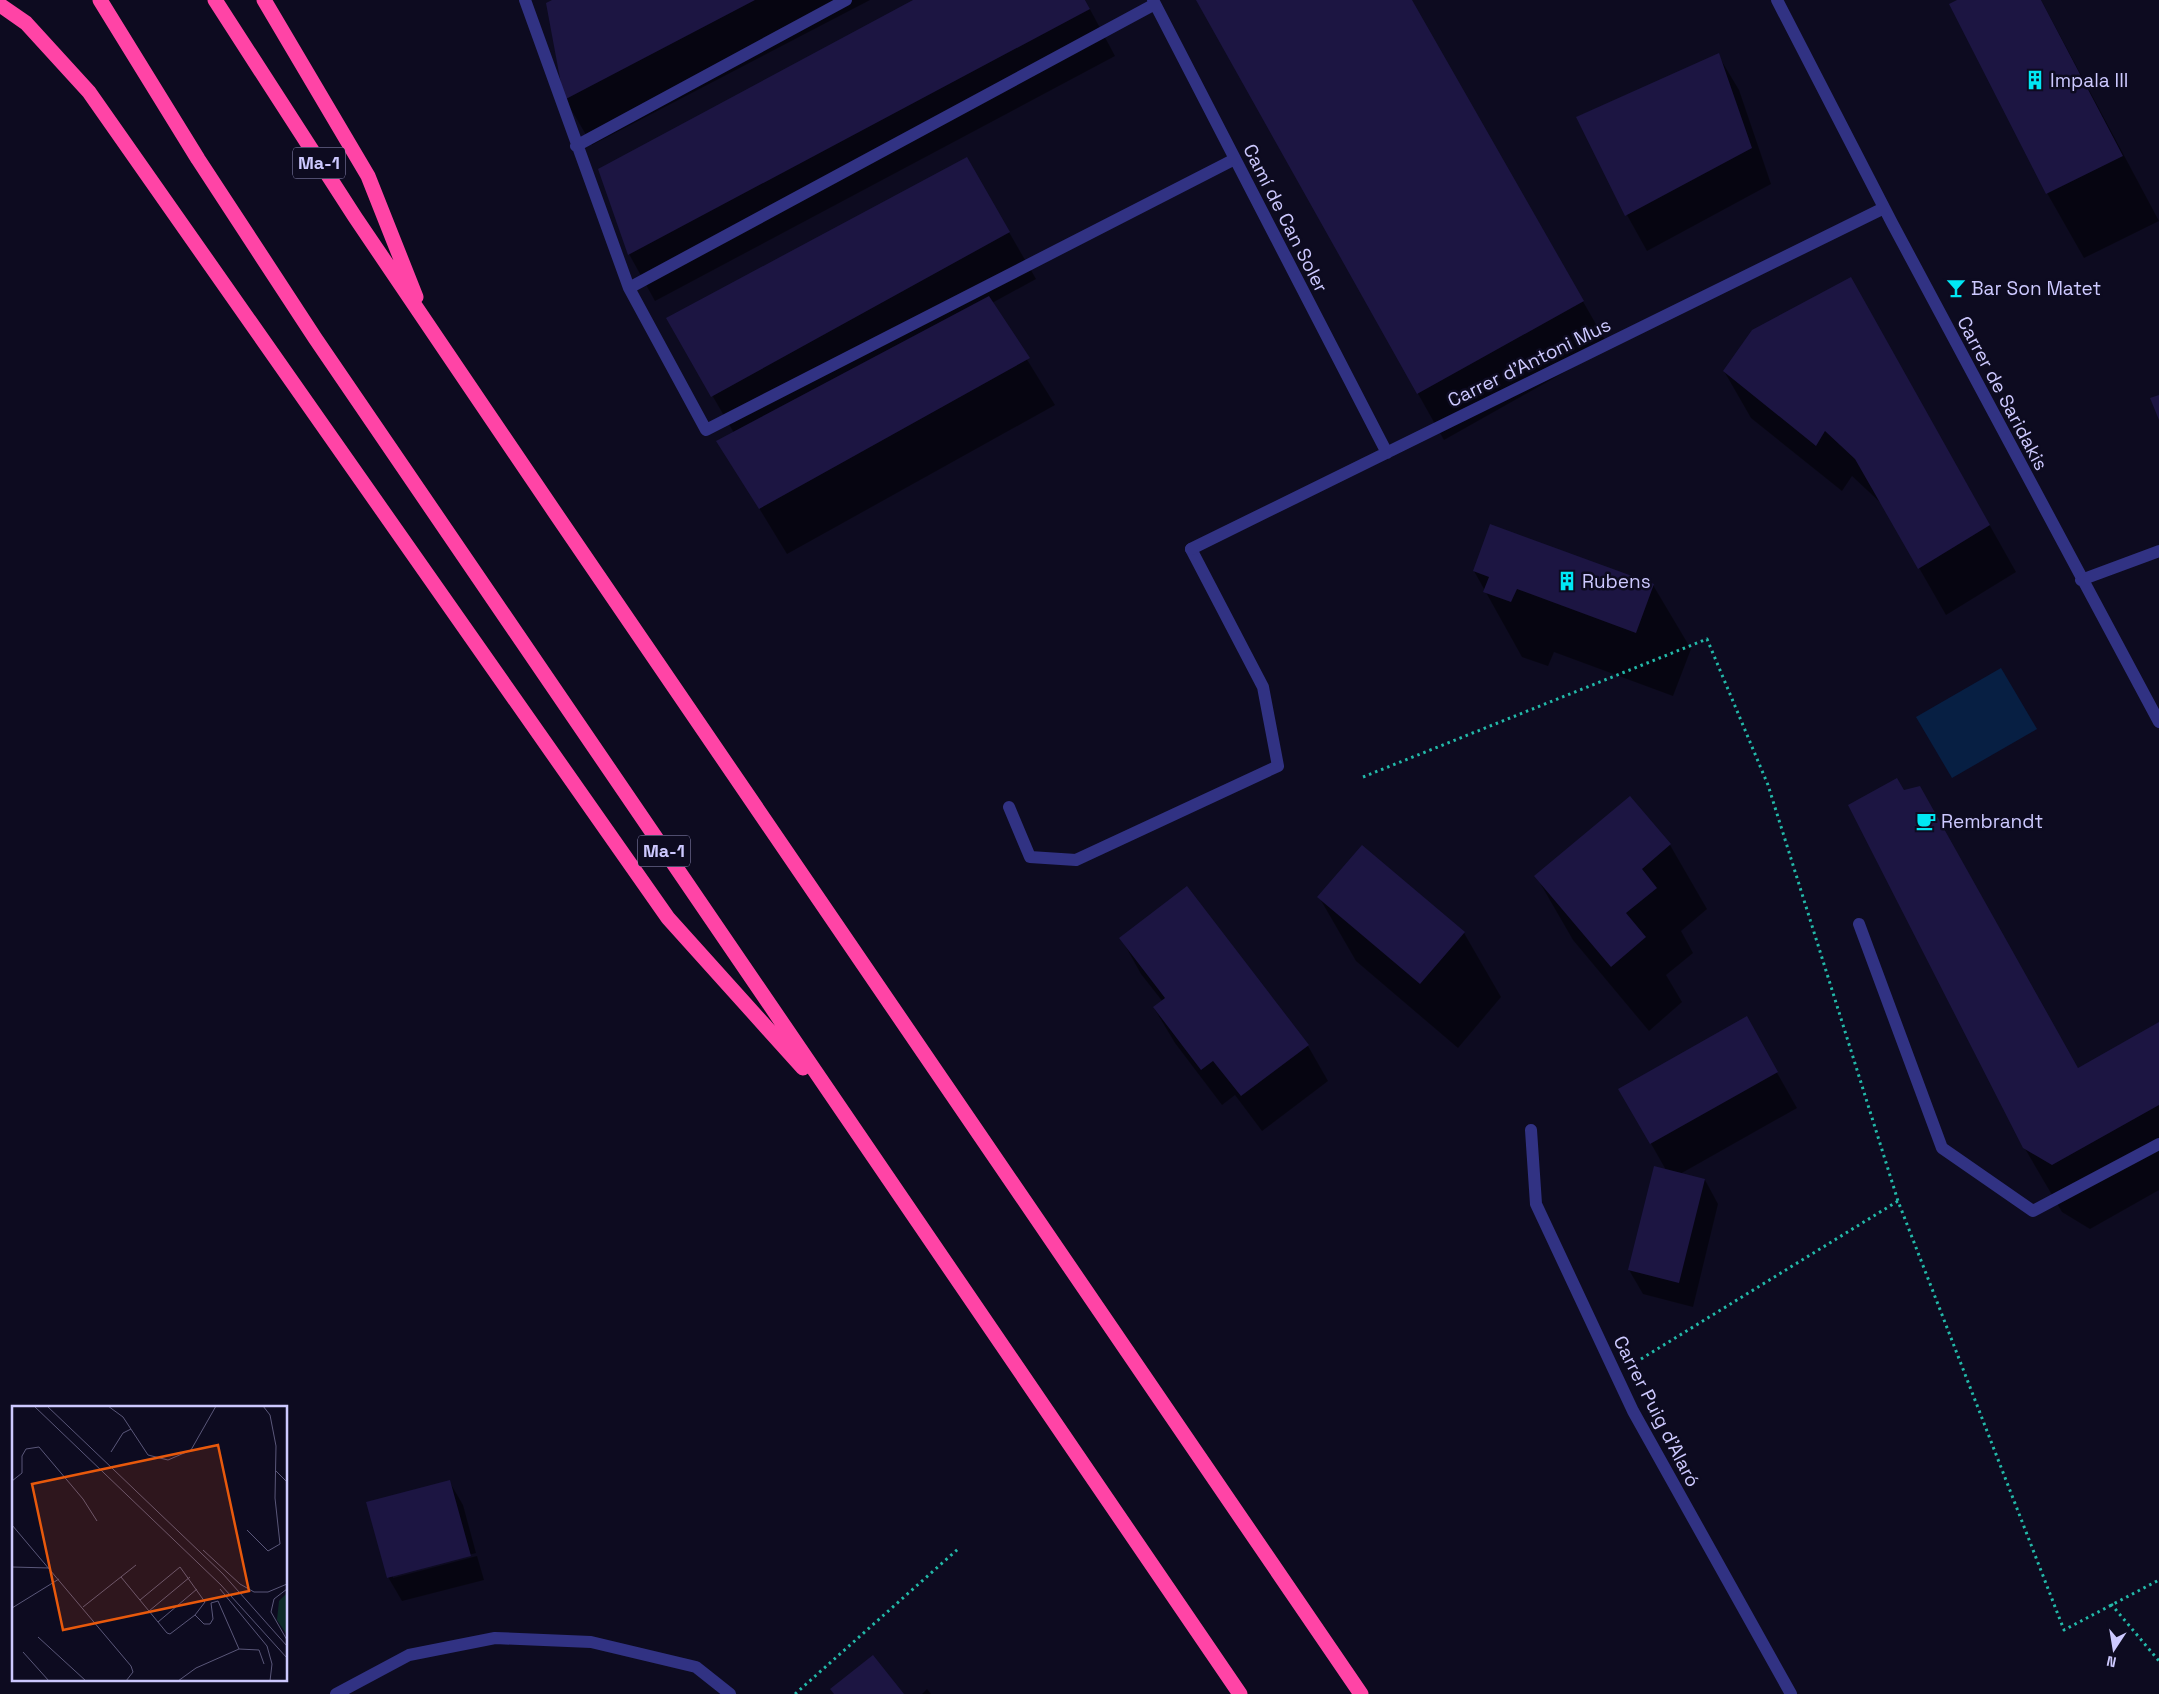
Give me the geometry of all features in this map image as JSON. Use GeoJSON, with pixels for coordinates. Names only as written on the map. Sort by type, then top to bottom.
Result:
{"type":"FeatureCollection","features":[{"type":"Feature","properties":{"kind":"highway","name":"Ma-1"},"geometry":{"type":"LineString","coordinates":[[100,0],[198,159],[326,354],[1240,1694]]}},
{"type":"Feature","properties":{"kind":"highway","name":"Ma-1"},"geometry":{"type":"LineString","coordinates":[[215,0],[301,135],[427,324],[1361,1694]]}},
{"type":"Feature","properties":{"kind":"highway"},"geometry":{"type":"LineString","coordinates":[[264,0],[368,176],[427,324]]}},
{"type":"Feature","properties":{"kind":"highway"},"geometry":{"type":"LineString","coordinates":[[0,5],[26,23],[89,92],[668,918],[844,1114]]}},
{"type":"Feature","properties":{"kind":"street"},"geometry":{"type":"LineString","coordinates":[[525,0],[576,146],[629,288],[706,430],[1235,159]]}},
{"type":"Feature","properties":{"kind":"street"},"geometry":{"type":"LineString","coordinates":[[576,146],[846,0]]}},
{"type":"Feature","properties":{"kind":"street","name":"Carrer de Saridakis"},"geometry":{"type":"LineString","coordinates":[[1777,0],[1884,208],[2081,580],[2159,722]]}},
{"type":"Feature","properties":{"kind":"street"},"geometry":{"type":"LineString","coordinates":[[629,288],[1154,2]]}},
{"type":"Feature","properties":{"kind":"street","name":"Camí de Can Soler"},"geometry":{"type":"LineString","coordinates":[[1154,2],[1387,453]]}},
{"type":"Feature","properties":{"kind":"street","name":"Carrer d'Antoni Mus"},"geometry":{"type":"LineString","coordinates":[[1009,807],[1030,857],[1076,860],[1278,766],[1263,687],[1190,548],[1884,208]]}},
{"type":"Feature","properties":{"kind":"street"},"geometry":{"type":"LineString","coordinates":[[2081,580],[2159,551]]}},
{"type":"Feature","properties":{"kind":"street"},"geometry":{"type":"LineString","coordinates":[[1859,924],[1942,1148],[2033,1211],[2159,1144]]}},
{"type":"Feature","properties":{"kind":"street","name":"Carrer Puig d'Alaró"},"geometry":{"type":"LineString","coordinates":[[1530,1130],[1536,1204],[1633,1411],[1791,1694]]}},
{"type":"Feature","properties":{"kind":"street"},"geometry":{"type":"LineString","coordinates":[[336,1694],[409,1655],[495,1638],[591,1642],[696,1667],[730,1694]]}},
{"type":"Feature","properties":{"kind":"path"},"geometry":{"type":"LineString","coordinates":[[1363,777],[1707,639],[1768,785],[1898,1201],[2064,1630],[2159,1580]]}},
{"type":"Feature","properties":{"kind":"path"},"geometry":{"type":"LineString","coordinates":[[1616,1374],[1898,1201]]}},
{"type":"Feature","properties":{"kind":"path"},"geometry":{"type":"LineString","coordinates":[[795,1694],[958,1549]]}},
{"type":"Feature","properties":{"kind":"path"},"geometry":{"type":"LineString","coordinates":[[2111,1604],[2159,1661]]}},
{"type":"Feature","properties":{"kind":"water"},"geometry":{"type":"Polygon","coordinates":[[[2001,668],[2037,729],[1952,778],[1916,717],[2001,668]]]}},
{"type":"Feature","properties":{"kind":"building"},"geometry":{"type":"Polygon","coordinates":[[[552,0],[755,0],[564,100],[546,3],[552,0]]]}},
{"type":"Feature","properties":{"kind":"building"},"geometry":{"type":"Polygon","coordinates":[[[913,0],[1085,0],[1090,9],[628,255],[598,169],[913,0]]]}},
{"type":"Feature","properties":{"kind":"building"},"geometry":{"type":"Polygon","coordinates":[[[1196,0],[1412,0],[1584,301],[1417,394],[1196,0]]]}},
{"type":"Feature","properties":{"kind":"building","name":"Impala III"},"geometry":{"type":"Polygon","coordinates":[[[1957,0],[2041,0],[2123,156],[2046,194],[1949,4],[1957,0]]]}},
{"type":"Feature","properties":{"kind":"building"},"geometry":{"type":"Polygon","coordinates":[[[1719,53],[1752,148],[1625,216],[1576,117],[1719,53]]]}},
{"type":"Feature","properties":{"kind":"building"},"geometry":{"type":"Polygon","coordinates":[[[967,157],[1010,232],[711,397],[666,318],[967,157]]]}},
{"type":"Feature","properties":{"kind":"building"},"geometry":{"type":"Polygon","coordinates":[[[1851,277],[1990,525],[1918,569],[1855,459],[1825,431],[1816,446],[1723,371],[1752,330],[1851,277]]]}},
{"type":"Feature","properties":{"kind":"building"},"geometry":{"type":"Polygon","coordinates":[[[989,296],[1030,358],[759,509],[716,441],[989,296]]]}},
{"type":"Feature","properties":{"kind":"building"},"geometry":{"type":"Polygon","coordinates":[[[2159,395],[2159,420],[2150,398],[2159,395]]]}},
{"type":"Feature","properties":{"kind":"building","name":"Rubens"},"geometry":{"type":"Polygon","coordinates":[[[1490,524],[1654,584],[1636,633],[1517,589],[1511,602],[1483,592],[1489,577],[1473,571],[1490,524]]]}},
{"type":"Feature","properties":{"kind":"building"},"geometry":{"type":"Polygon","coordinates":[[[1897,778],[1904,790],[1920,786],[2078,1068],[2159,1022],[2159,1105],[2052,1165],[2023,1148],[1848,805],[1897,778]]]}},
{"type":"Feature","properties":{"kind":"building"},"geometry":{"type":"Polygon","coordinates":[[[1630,796],[1671,844],[1642,869],[1657,888],[1626,913],[1646,937],[1611,967],[1534,876],[1630,796]]]}},
{"type":"Feature","properties":{"kind":"building"},"geometry":{"type":"Polygon","coordinates":[[[1362,845],[1465,932],[1420,984],[1317,897],[1362,845]]]}},
{"type":"Feature","properties":{"kind":"building"},"geometry":{"type":"Polygon","coordinates":[[[1187,886],[1309,1045],[1241,1096],[1213,1061],[1201,1070],[1153,1007],[1165,998],[1119,938],[1187,886]]]}},
{"type":"Feature","properties":{"kind":"building"},"geometry":{"type":"Polygon","coordinates":[[[1747,1016],[1778,1072],[1650,1144],[1618,1089],[1747,1016]]]}},
{"type":"Feature","properties":{"kind":"building"},"geometry":{"type":"Polygon","coordinates":[[[1654,1166],[1705,1179],[1679,1283],[1628,1270],[1654,1166]]]}},
{"type":"Feature","properties":{"kind":"building"},"geometry":{"type":"Polygon","coordinates":[[[450,1480],[471,1556],[387,1578],[366,1502],[450,1480]]]}},
{"type":"Feature","properties":{"kind":"building"},"geometry":{"type":"Polygon","coordinates":[[[873,1655],[904,1694],[834,1694],[830,1689],[873,1655]]]}},
{"type":"Feature","properties":{"kind":"place","name":"Impala III"},"geometry":{"type":"Point","coordinates":[2035,80]}},
{"type":"Feature","properties":{"kind":"place","name":"Bar Son Matet"},"geometry":{"type":"Point","coordinates":[1956,288]}},
{"type":"Feature","properties":{"kind":"place","name":"Rubens"},"geometry":{"type":"Point","coordinates":[1567,581]}},
{"type":"Feature","properties":{"kind":"place","name":"Rembrandt"},"geometry":{"type":"Point","coordinates":[1926,821]}}]}
